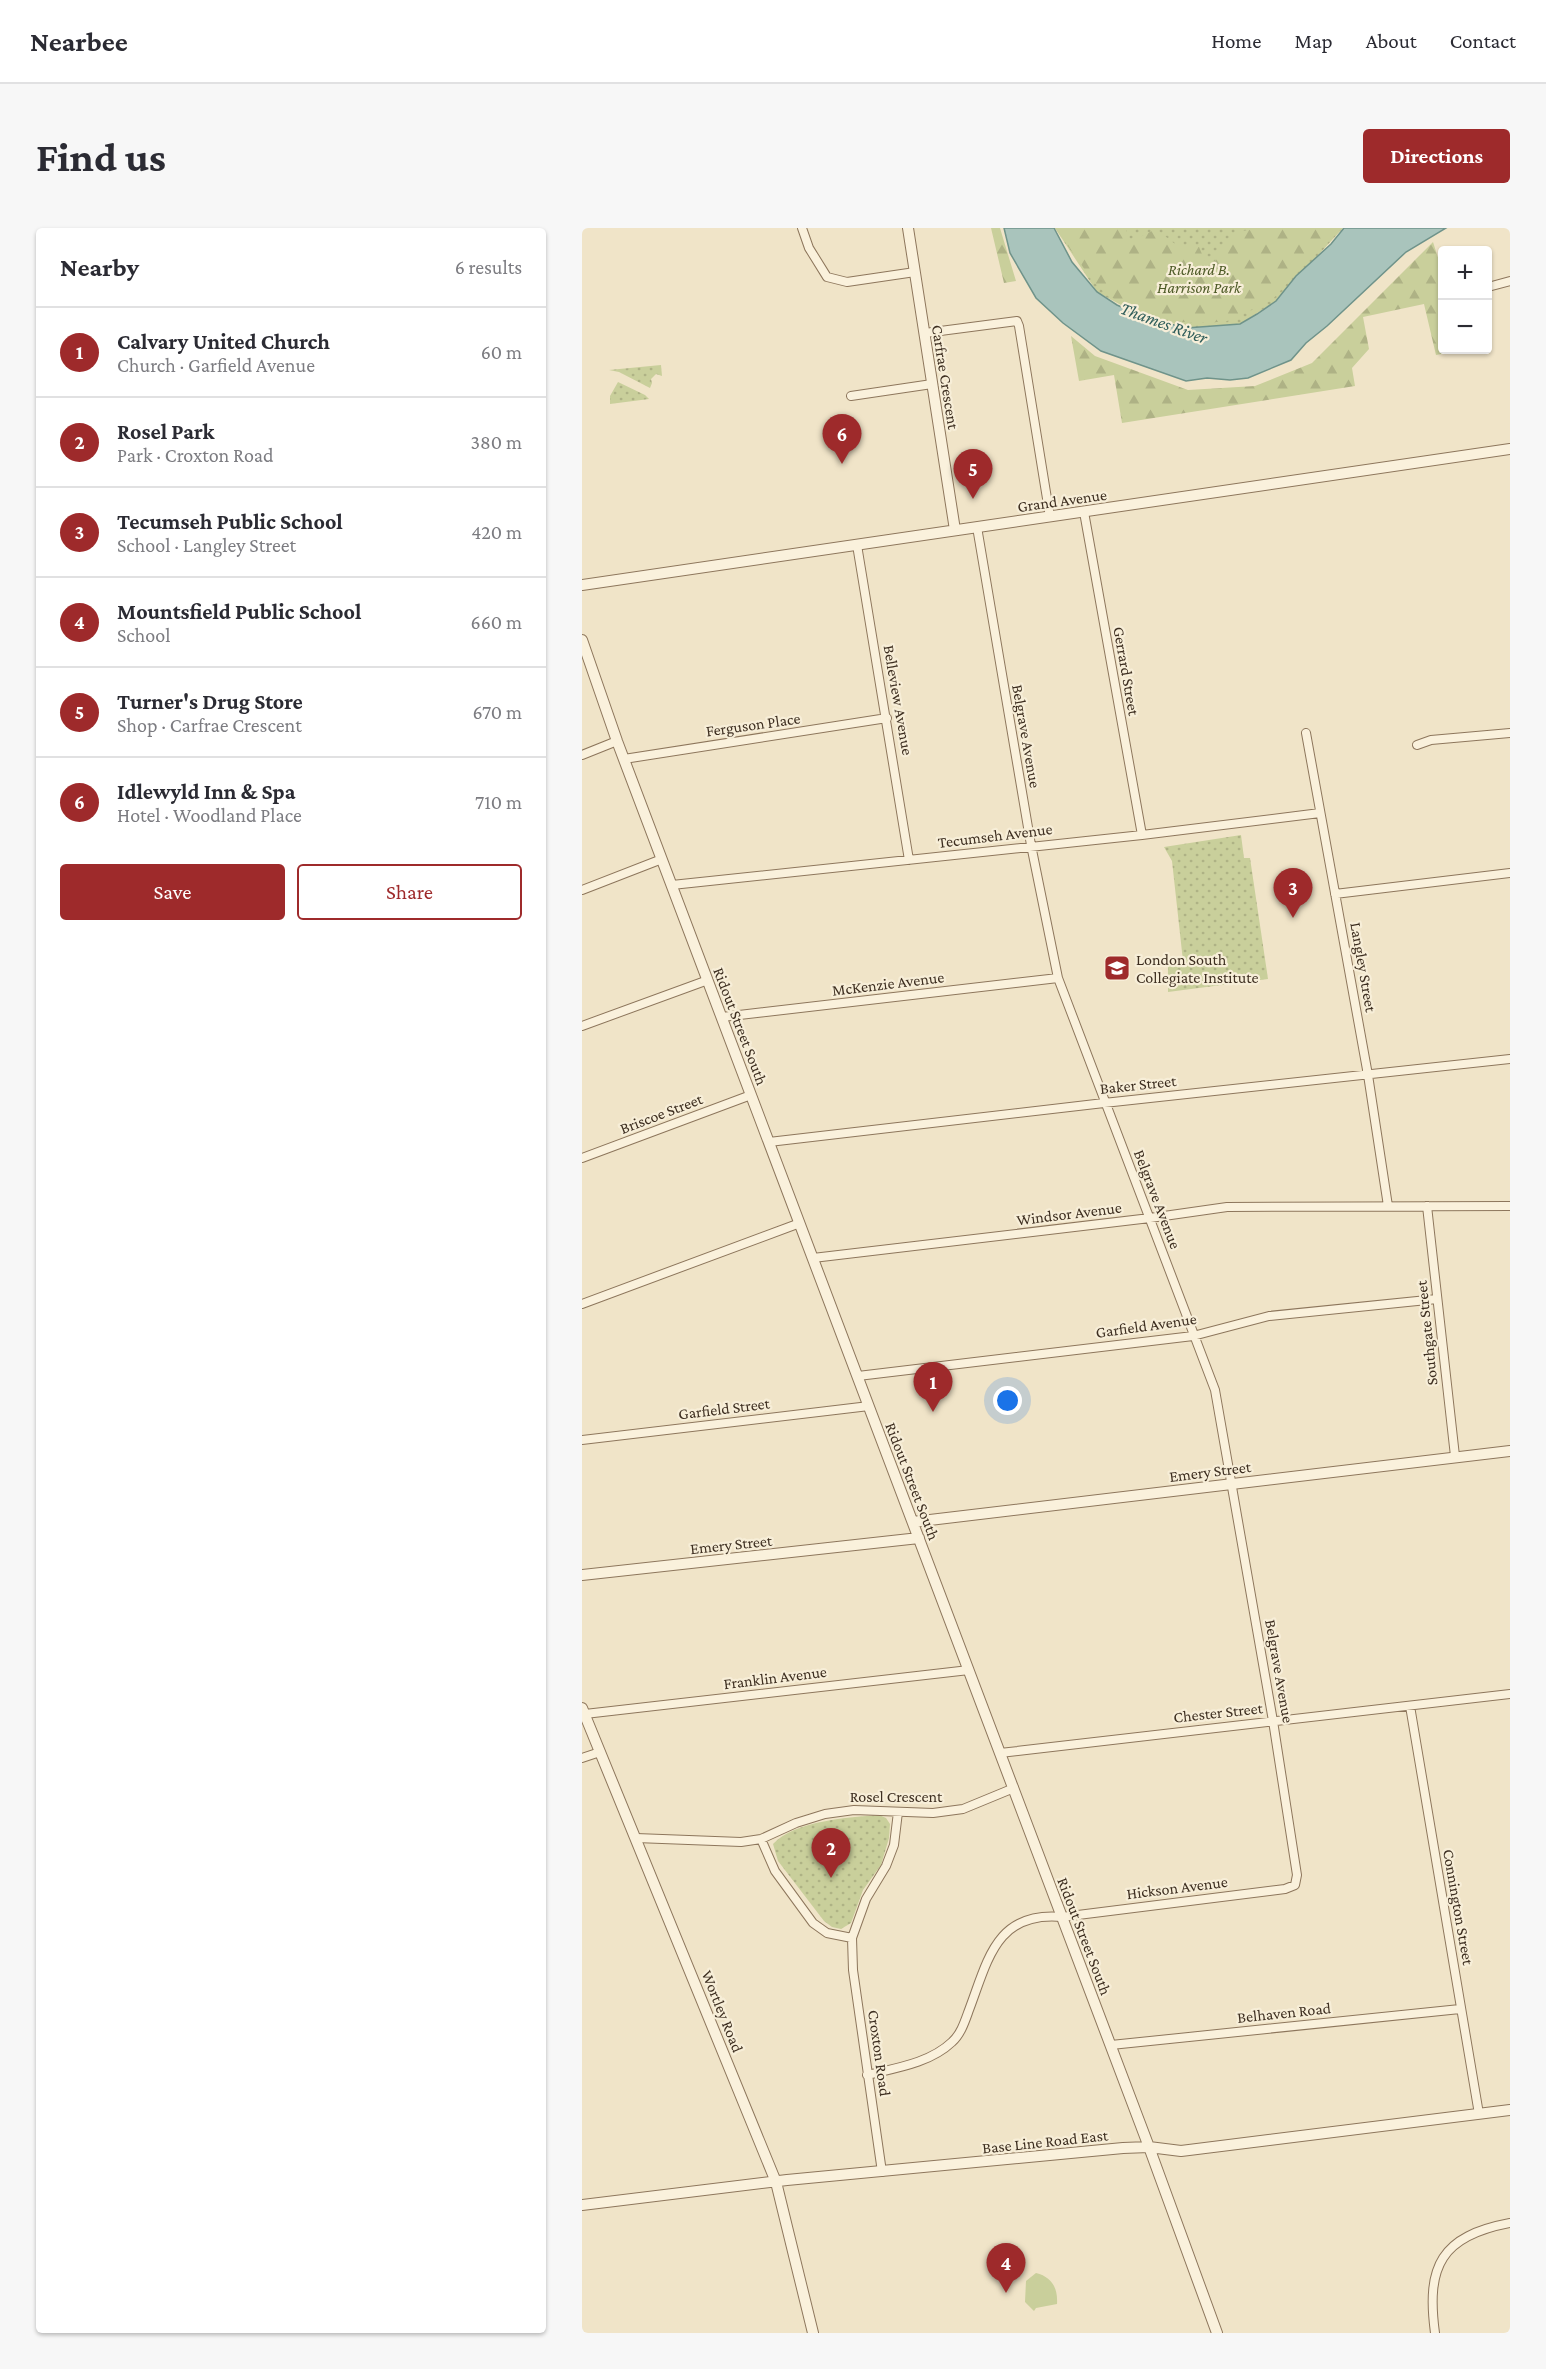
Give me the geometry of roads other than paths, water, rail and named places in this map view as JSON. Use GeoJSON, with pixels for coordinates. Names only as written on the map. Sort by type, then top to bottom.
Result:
{"type":"FeatureCollection","features":[{"type":"Feature","properties":{"kind":"street"},"geometry":{"type":"LineString","coordinates":[[802,228],[809,248],[826,277],[847,282],[915,272]]}},
{"type":"Feature","properties":{"kind":"street","name":"Carfrae Crescent"},"geometry":{"type":"LineString","coordinates":[[908,228],[955,530]]}},
{"type":"Feature","properties":{"kind":"street"},"geometry":{"type":"LineString","coordinates":[[1492,286],[1510,281]]}},
{"type":"Feature","properties":{"kind":"street"},"geometry":{"type":"LineString","coordinates":[[925,333],[1017,321],[1050,517]]}},
{"type":"Feature","properties":{"kind":"street"},"geometry":{"type":"LineString","coordinates":[[851,396],[932,384]]}},
{"type":"Feature","properties":{"kind":"street","name":"Grand Avenue"},"geometry":{"type":"LineString","coordinates":[[582,585],[1510,449]]}},
{"type":"Feature","properties":{"kind":"street","name":"Gerrard Street"},"geometry":{"type":"LineString","coordinates":[[1084,512],[1142,835]]}},
{"type":"Feature","properties":{"kind":"street","name":"Belgrave Avenue"},"geometry":{"type":"LineString","coordinates":[[976,527],[1030,845],[1058,978],[1215,1390],[1273,1721],[1297,1875],[1295,1885]]}},
{"type":"Feature","properties":{"kind":"street","name":"Belleview Avenue"},"geometry":{"type":"LineString","coordinates":[[857,545],[909,860]]}},
{"type":"Feature","properties":{"kind":"street","name":"Ridout Street South"},"geometry":{"type":"LineString","coordinates":[[582,640],[617,741],[1111,2045],[1217,2333]]}},
{"type":"Feature","properties":{"kind":"street","name":"Ferguson Place"},"geometry":{"type":"LineString","coordinates":[[624,759],[887,718]]}},
{"type":"Feature","properties":{"kind":"street","name":"Langley Street"},"geometry":{"type":"LineString","coordinates":[[1306,733],[1368,1075],[1388,1206]]}},
{"type":"Feature","properties":{"kind":"street"},"geometry":{"type":"LineString","coordinates":[[1417,745],[1431,740],[1510,733]]}},
{"type":"Feature","properties":{"kind":"street"},"geometry":{"type":"LineString","coordinates":[[582,755],[617,741]]}},
{"type":"Feature","properties":{"kind":"street","name":"Tecumseh Avenue"},"geometry":{"type":"LineString","coordinates":[[672,885],[1030,845],[1142,835],[1320,813]]}},
{"type":"Feature","properties":{"kind":"street"},"geometry":{"type":"LineString","coordinates":[[582,890],[662,859]]}},
{"type":"Feature","properties":{"kind":"street"},"geometry":{"type":"LineString","coordinates":[[1335,894],[1510,873]]}},
{"type":"Feature","properties":{"kind":"street","name":"McKenzie Avenue"},"geometry":{"type":"LineString","coordinates":[[722,1017],[1058,978]]}},
{"type":"Feature","properties":{"kind":"street"},"geometry":{"type":"LineString","coordinates":[[582,1026],[708,980]]}},
{"type":"Feature","properties":{"kind":"street","name":"Baker Street"},"geometry":{"type":"LineString","coordinates":[[769,1142],[1104,1102],[1510,1059]]}},
{"type":"Feature","properties":{"kind":"street","name":"Briscoe Street"},"geometry":{"type":"LineString","coordinates":[[582,1158],[751,1095]]}},
{"type":"Feature","properties":{"kind":"street","name":"Southgate Street"},"geometry":{"type":"LineString","coordinates":[[1428,1206],[1455,1456]]}},
{"type":"Feature","properties":{"kind":"street","name":"Windsor Avenue"},"geometry":{"type":"LineString","coordinates":[[813,1258],[1227,1207],[1510,1206]]}},
{"type":"Feature","properties":{"kind":"street"},"geometry":{"type":"LineString","coordinates":[[582,1304],[800,1223]]}},
{"type":"Feature","properties":{"kind":"street","name":"Garfield Avenue"},"geometry":{"type":"LineString","coordinates":[[858,1376],[1193,1336],[1269,1316],[1437,1299]]}},
{"type":"Feature","properties":{"kind":"street","name":"Garfield Street"},"geometry":{"type":"LineString","coordinates":[[582,1440],[869,1406]]}},
{"type":"Feature","properties":{"kind":"street","name":"Emery Street"},"geometry":{"type":"LineString","coordinates":[[913,1522],[1510,1451]]}},
{"type":"Feature","properties":{"kind":"street","name":"Emery Street"},"geometry":{"type":"LineString","coordinates":[[582,1575],[919,1538]]}},
{"type":"Feature","properties":{"kind":"street","name":"Franklin Avenue"},"geometry":{"type":"LineString","coordinates":[[583,1711],[969,1670]]}},
{"type":"Feature","properties":{"kind":"street","name":"Chester Street"},"geometry":{"type":"LineString","coordinates":[[1000,1753],[1510,1694]]}},
{"type":"Feature","properties":{"kind":"street","name":"Connington Street"},"geometry":{"type":"LineString","coordinates":[[1410,1706],[1479,2114]]}},
{"type":"Feature","properties":{"kind":"street","name":"Wortley Road"},"geometry":{"type":"LineString","coordinates":[[583,1711],[776,2182],[813,2333]]}},
{"type":"Feature","properties":{"kind":"street"},"geometry":{"type":"LineString","coordinates":[[582,1758],[600,1752]]}},
{"type":"Feature","properties":{"kind":"street","name":"Rosel Crescent"},"geometry":{"type":"LineString","coordinates":[[636,1838],[741,1842],[761,1839],[796,1822],[825,1814],[854,1810],[933,1814],[963,1809],[1014,1788]]}},
{"type":"Feature","properties":{"kind":"street","name":"Croxton Road"},"geometry":{"type":"LineString","coordinates":[[882,2172],[853,1970],[852,1938],[866,1899],[886,1866],[894,1845],[897,1812]]}},
{"type":"Feature","properties":{"kind":"street"},"geometry":{"type":"LineString","coordinates":[[761,1839],[775,1871],[813,1923],[827,1933],[852,1938]]}},
{"type":"Feature","properties":{"kind":"street","name":"Hickson Avenue"},"geometry":{"type":"LineString","coordinates":[[867,2075],[913,2064],[937,2053],[953,2042],[964,2024],[992,1948],[1010,1929],[1030,1918],[1045,1915],[1062,1917],[1285,1889],[1295,1885]]}},
{"type":"Feature","properties":{"kind":"street","name":"Belhaven Road"},"geometry":{"type":"LineString","coordinates":[[1111,2045],[1460,2009]]}},
{"type":"Feature","properties":{"kind":"street","name":"Base Line Road East"},"geometry":{"type":"LineString","coordinates":[[582,2205],[776,2182],[1149,2147],[1181,2151],[1510,2110]]}},
{"type":"Feature","properties":{"kind":"street"},"geometry":{"type":"LineString","coordinates":[[1436,2333],[1432,2307],[1433,2289],[1439,2264],[1445,2254],[1454,2244],[1463,2239],[1489,2227],[1510,2223]]}},
{"type":"Feature","properties":{"kind":"water","name":"Thames River"},"geometry":{"type":"Polygon","coordinates":[[[1004,228],[1054,228],[1072,262],[1097,292],[1117,305],[1143,317],[1186,328],[1240,324],[1257,314],[1276,301],[1296,276],[1331,244],[1344,228],[1446,228],[1406,252],[1306,343],[1291,360],[1248,378],[1230,380],[1207,378],[1186,381],[1101,351],[1063,323],[1036,298],[1010,253],[1004,228]]]}},
{"type":"Feature","properties":{"kind":"place","name":"Idlewyld Inn & Spa"},"geometry":{"type":"Point","coordinates":[842,464]}},
{"type":"Feature","properties":{"kind":"place","name":"Turner's Drug Store"},"geometry":{"type":"Point","coordinates":[973,499]}},
{"type":"Feature","properties":{"kind":"place","name":"Tecumseh Public School"},"geometry":{"type":"Point","coordinates":[1293,918]}},
{"type":"Feature","properties":{"kind":"place","name":"London South Collegiate Institute"},"geometry":{"type":"Point","coordinates":[1117,968]}},
{"type":"Feature","properties":{"kind":"place","name":"Calvary United Church"},"geometry":{"type":"Point","coordinates":[933,1412]}},
{"type":"Feature","properties":{"kind":"place","name":"Rosel Park"},"geometry":{"type":"Point","coordinates":[831,1878]}},
{"type":"Feature","properties":{"kind":"place","name":"Mountsfield Public School"},"geometry":{"type":"Point","coordinates":[1006,2293]}},
{"type":"Feature","properties":{"kind":"park label","name":"Richard B. Harrison Park"},"geometry":{"type":"Point","coordinates":[1199,278]}}]}
